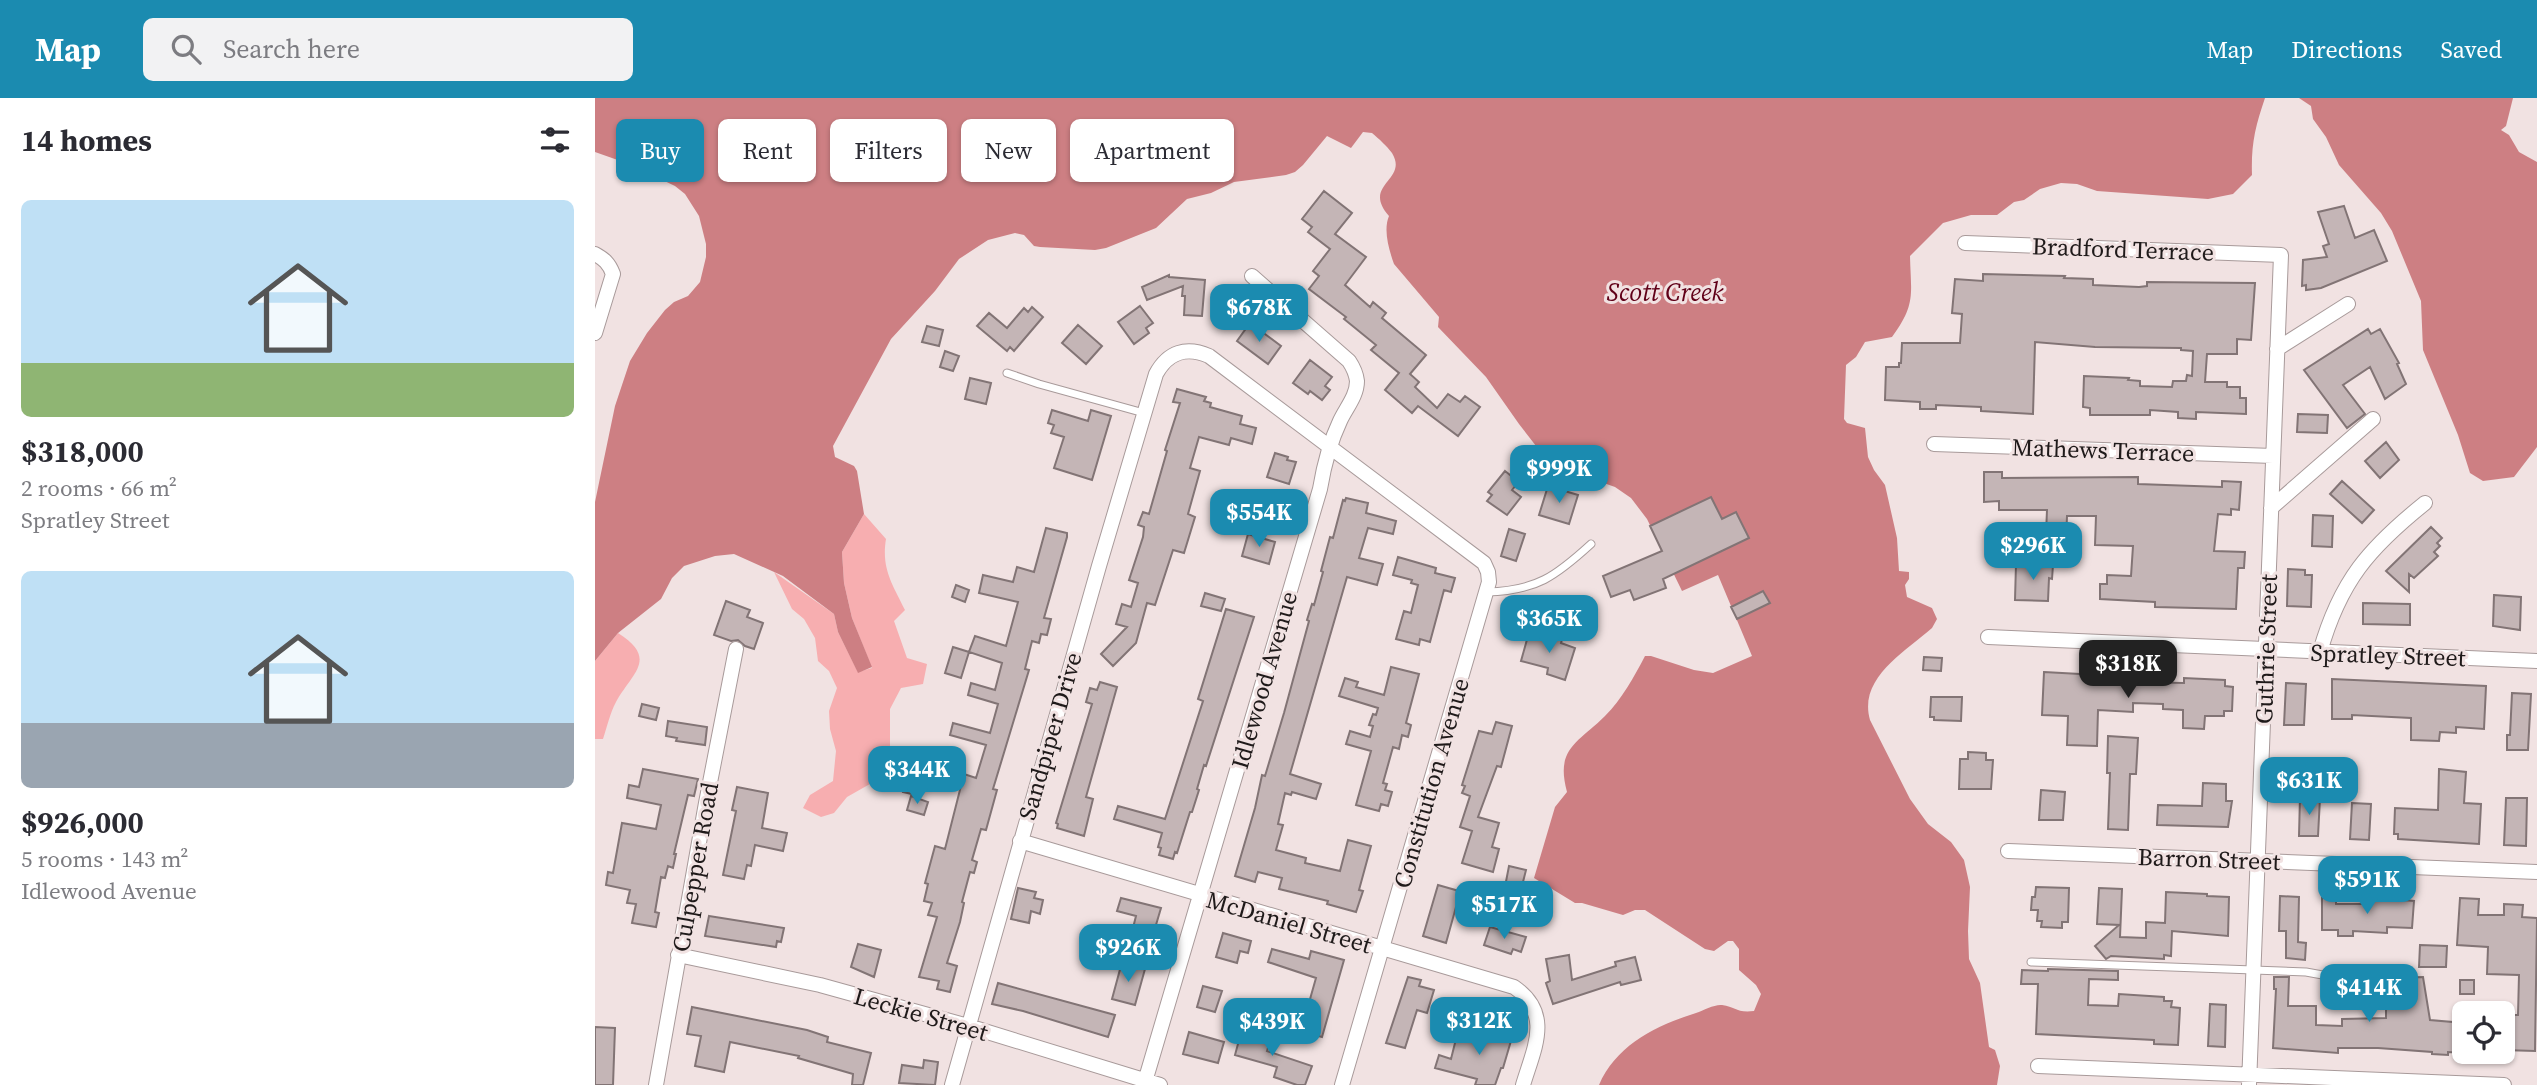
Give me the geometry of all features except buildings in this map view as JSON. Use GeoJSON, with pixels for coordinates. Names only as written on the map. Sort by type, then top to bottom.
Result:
{"type":"FeatureCollection","features":[{"type":"Feature","properties":{"kind":"street","name":"Bradford Terrace"},"geometry":{"type":"LineString","coordinates":[[1965,243],[2281,254]]}},
{"type":"Feature","properties":{"kind":"street"},"geometry":{"type":"LineString","coordinates":[[595,254],[604,259],[613,274],[595,332]]}},
{"type":"Feature","properties":{"kind":"street","name":"Guthrie Street"},"geometry":{"type":"LineString","coordinates":[[2249,1080],[2281,254]]}},
{"type":"Feature","properties":{"kind":"street","name":"Idlewood Avenue"},"geometry":{"type":"LineString","coordinates":[[1145,1083],[1320,489],[1329,447],[1355,393],[1357,382],[1349,361],[1252,276]]}},
{"type":"Feature","properties":{"kind":"street"},"geometry":{"type":"LineString","coordinates":[[2277,349],[2348,304]]}},
{"type":"Feature","properties":{"kind":"street","name":"Constitution Avenue"},"geometry":{"type":"LineString","coordinates":[[1152,388],[1161,364],[1170,356],[1187,351],[1209,356],[1483,564],[1488,572],[1489,582],[1342,1085]]}},
{"type":"Feature","properties":{"kind":"street","name":"Sandpiper Drive"},"geometry":{"type":"LineString","coordinates":[[952,1085],[1152,388]]}},
{"type":"Feature","properties":{"kind":"street"},"geometry":{"type":"LineString","coordinates":[[2271,508],[2373,419]]}},
{"type":"Feature","properties":{"kind":"street","name":"Mathews Terrace"},"geometry":{"type":"LineString","coordinates":[[1934,444],[2273,456]]}},
{"type":"Feature","properties":{"kind":"street"},"geometry":{"type":"LineString","coordinates":[[2321,652],[2340,596],[2364,558],[2394,528],[2425,503]]}},
{"type":"Feature","properties":{"kind":"street","name":"Spratley Street"},"geometry":{"type":"LineString","coordinates":[[1988,637],[2537,661]]}},
{"type":"Feature","properties":{"kind":"street","name":"Culpepper Road"},"geometry":{"type":"LineString","coordinates":[[656,1085],[736,649]]}},
{"type":"Feature","properties":{"kind":"street","name":"McDaniel Street"},"geometry":{"type":"LineString","coordinates":[[1020,841],[1514,987],[1532,1004],[1538,1023],[1523,1085]]}},
{"type":"Feature","properties":{"kind":"street","name":"Barron Street"},"geometry":{"type":"LineString","coordinates":[[2008,851],[2537,872]]}},
{"type":"Feature","properties":{"kind":"street","name":"Leckie Street"},"geometry":{"type":"LineString","coordinates":[[678,955],[820,985],[968,1027],[1145,1083],[1160,1085]]}},
{"type":"Feature","properties":{"kind":"street"},"geometry":{"type":"LineString","coordinates":[[2038,1066],[2249,1080],[2504,1085]]}},
{"type":"Feature","properties":{"kind":"lane"},"geometry":{"type":"LineString","coordinates":[[1007,373],[1144,413]]}},
{"type":"Feature","properties":{"kind":"lane"},"geometry":{"type":"LineString","coordinates":[[1486,592],[1508,592],[1541,583],[1560,572],[1591,544]]}},
{"type":"Feature","properties":{"kind":"lane"},"geometry":{"type":"LineString","coordinates":[[2031,962],[2306,972],[2339,978]]}},
{"type":"Feature","properties":{"kind":"shaded area"},"geometry":{"type":"Polygon","coordinates":[[[864,514],[886,539],[887,568],[905,610],[894,621],[907,658],[927,664],[923,684],[901,688],[890,709],[890,766],[877,780],[847,797],[834,813],[821,817],[803,808],[810,795],[833,781],[836,751],[830,729],[829,711],[837,688],[829,671],[818,661],[815,638],[804,619],[792,609],[774,572],[834,614],[838,632],[858,672],[872,668],[852,618],[844,583],[842,552],[864,514]]]}},
{"type":"Feature","properties":{"kind":"shaded area"},"geometry":{"type":"Polygon","coordinates":[[[618,633],[630,642],[640,659],[614,706],[603,739],[595,739],[595,661],[618,633]]]}},
{"type":"Feature","properties":{"kind":"water","name":"Scott Creek"},"geometry":{"type":"Polygon","coordinates":[[[595,98],[2265,98],[2254,136],[2252,175],[2233,194],[2208,199],[2097,191],[2077,184],[2061,183],[2040,189],[2024,200],[2014,202],[1997,215],[1971,215],[1943,223],[1910,256],[1909,307],[1900,326],[1892,337],[1865,342],[1856,357],[1846,365],[1844,419],[1847,423],[1865,428],[1868,457],[1885,485],[1897,538],[1899,571],[1909,572],[1905,585],[1907,597],[1932,608],[1937,619],[1932,628],[1886,667],[1877,679],[1868,705],[1870,720],[1910,799],[1928,824],[1951,842],[1964,860],[1970,887],[1969,959],[1980,983],[1989,1047],[1995,1050],[2000,1066],[1997,1085],[1599,1085],[1616,1059],[1639,1038],[1716,1005],[1754,1011],[1761,994],[1756,985],[1739,970],[1739,949],[1733,941],[1728,941],[1714,951],[1705,949],[1645,910],[1635,910],[1623,915],[1575,903],[1534,878],[1555,807],[1567,792],[1564,765],[1567,756],[1578,740],[1617,702],[1645,656],[1713,673],[1752,656],[1718,575],[1682,591],[1647,519],[1631,498],[1615,487],[1550,464],[1486,377],[1438,327],[1439,317],[1394,264],[1387,234],[1389,216],[1380,197],[1382,189],[1395,170],[1396,162],[1390,150],[1372,133],[1363,132],[1351,148],[1327,136],[1295,172],[1234,182],[1211,193],[1187,199],[1156,228],[1106,248],[1095,250],[1040,247],[1034,246],[1024,235],[1015,233],[988,240],[959,259],[935,291],[891,339],[833,446],[835,457],[854,466],[857,471],[864,514],[842,552],[844,583],[852,618],[872,667],[858,673],[838,632],[834,614],[783,576],[734,554],[715,556],[684,566],[672,578],[661,599],[618,633],[595,661],[595,502],[615,406],[630,361],[665,310],[674,302],[688,296],[700,282],[706,244],[699,216],[685,194],[667,182],[704,182],[704,119],[616,119],[616,159],[595,152],[595,98]]]}},
{"type":"Feature","properties":{"kind":"water"},"geometry":{"type":"Polygon","coordinates":[[[2299,98],[2513,98],[2506,126],[2501,130],[2509,135],[2519,152],[2537,162],[2537,447],[2514,477],[2483,481],[2470,473],[2458,435],[2423,350],[2421,301],[2392,231],[2381,213],[2339,165],[2326,137],[2313,119],[2311,106],[2299,98]]]}}]}
